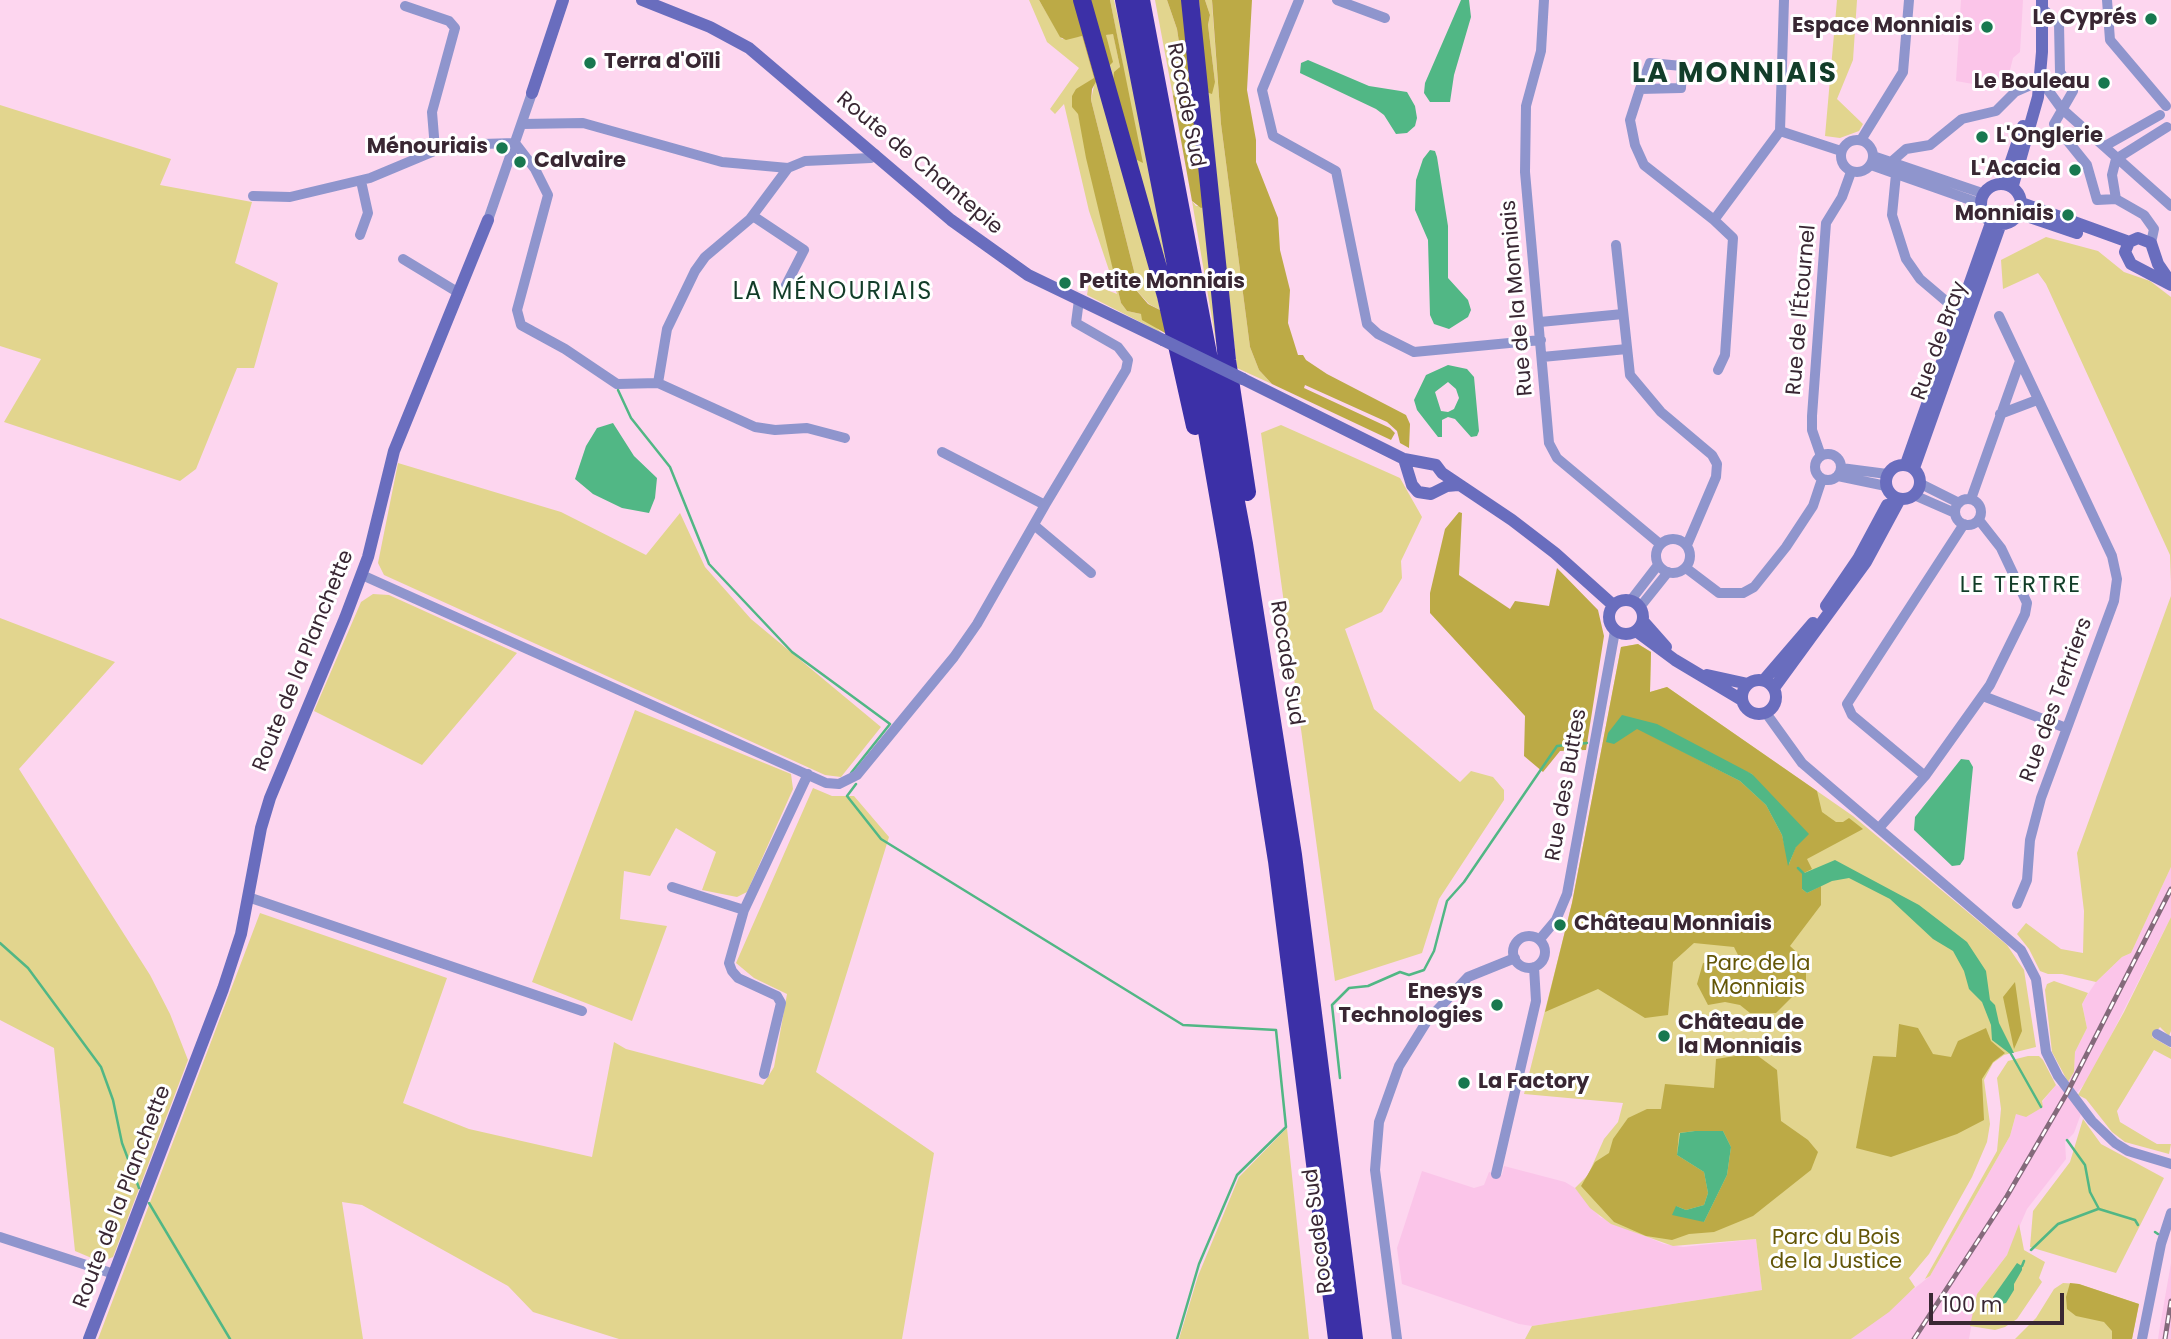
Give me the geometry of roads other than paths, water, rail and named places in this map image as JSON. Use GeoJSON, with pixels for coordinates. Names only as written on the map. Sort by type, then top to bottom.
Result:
{"type":"FeatureCollection","features":[{"type":"Feature","properties":{"kind":"highway"},"geometry":{"type":"LineString","coordinates":[[1082,0],[1166,296],[1216,530],[1228,552]]}},
{"type":"Feature","properties":{"kind":"highway","name":"Rocade Sud"},"geometry":{"type":"LineString","coordinates":[[1124,0],[1194,355],[1228,552],[1280,888],[1337,1339]]}},
{"type":"Feature","properties":{"kind":"highway","name":"Rocade Sud"},"geometry":{"type":"LineString","coordinates":[[1141,0],[1203,316],[1252,597],[1304,936],[1354,1339]]}},
{"type":"Feature","properties":{"kind":"highway"},"geometry":{"type":"LineString","coordinates":[[1145,19],[1148,0]]}},
{"type":"Feature","properties":{"kind":"highway"},"geometry":{"type":"LineString","coordinates":[[1190,0],[1227,360],[1253,541],[1252,597]]}},
{"type":"Feature","properties":{"kind":"street","name":"Route de la Planchette"},"geometry":{"type":"LineString","coordinates":[[89,1339],[223,989],[241,934],[270,798],[362,575],[394,451],[488,220],[563,0]]}},
{"type":"Feature","properties":{"kind":"street","name":"Route de Chantepie"},"geometry":{"type":"LineString","coordinates":[[642,0],[669,5],[749,48],[968,233],[1028,275],[1404,459],[1422,464]]}},
{"type":"Feature","properties":{"kind":"street"},"geometry":{"type":"LineString","coordinates":[[1300,0],[1262,90],[1273,136],[1336,171],[1367,324],[1378,334],[1414,352],[1541,340]]}},
{"type":"Feature","properties":{"kind":"street"},"geometry":{"type":"LineString","coordinates":[[1337,0],[1385,18]]}},
{"type":"Feature","properties":{"kind":"street","name":"Rue de la Monniais"},"geometry":{"type":"LineString","coordinates":[[1544,0],[1541,51],[1525,106],[1525,172],[1552,452],[1660,544]]}},
{"type":"Feature","properties":{"kind":"street"},"geometry":{"type":"LineString","coordinates":[[1714,220],[1780,131],[1784,0]]}},
{"type":"Feature","properties":{"kind":"street"},"geometry":{"type":"LineString","coordinates":[[1861,141],[1903,72],[1909,0]]}},
{"type":"Feature","properties":{"kind":"street"},"geometry":{"type":"LineString","coordinates":[[2105,146],[2160,115],[2169,105],[2110,40],[2106,0]]}},
{"type":"Feature","properties":{"kind":"street"},"geometry":{"type":"LineString","coordinates":[[2040,3],[2036,82],[2009,184],[2022,209],[2127,247]]}},
{"type":"Feature","properties":{"kind":"street"},"geometry":{"type":"LineString","coordinates":[[2040,3],[2059,24],[2060,72],[2073,91],[2054,124],[2087,164],[2097,201],[2116,200],[2144,215],[2154,229],[2153,249],[2148,264],[2139,267]]}},
{"type":"Feature","properties":{"kind":"street"},"geometry":{"type":"LineString","coordinates":[[405,6],[449,21],[454,28],[432,112],[435,149]]}},
{"type":"Feature","properties":{"kind":"street"},"geometry":{"type":"LineString","coordinates":[[1640,89],[1681,88],[1682,66],[1650,64],[1640,89],[1630,120],[1635,145],[1644,165],[1733,237],[1725,355],[1718,370]]}},
{"type":"Feature","properties":{"kind":"street"},"geometry":{"type":"LineString","coordinates":[[2036,82],[2116,159],[2171,206]]}},
{"type":"Feature","properties":{"kind":"street"},"geometry":{"type":"LineString","coordinates":[[1890,163],[1906,149],[1930,145],[1962,119],[1996,111],[2015,92],[2036,82]]}},
{"type":"Feature","properties":{"kind":"street"},"geometry":{"type":"LineString","coordinates":[[2116,200],[2112,175],[2116,159],[2169,127],[2160,115]]}},
{"type":"Feature","properties":{"kind":"street"},"geometry":{"type":"LineString","coordinates":[[522,124],[583,123],[722,162],[788,168],[805,161],[871,158],[875,154]]}},
{"type":"Feature","properties":{"kind":"street"},"geometry":{"type":"LineString","coordinates":[[1780,131],[1841,151]]}},
{"type":"Feature","properties":{"kind":"street"},"geometry":{"type":"LineString","coordinates":[[1861,141],[1870,146],[1872,161],[1863,172],[1851,172],[1842,164],[1841,151],[1849,142],[1861,141]]}},
{"type":"Feature","properties":{"kind":"street"},"geometry":{"type":"LineString","coordinates":[[253,197],[290,197],[361,181],[449,145],[515,143],[535,169],[548,195],[517,310],[521,324],[565,349],[617,384],[658,383],[755,426],[775,430],[807,428],[845,438]]}},
{"type":"Feature","properties":{"kind":"street"},"geometry":{"type":"LineString","coordinates":[[1872,161],[1890,163],[1981,198],[1995,225],[2022,209]]}},
{"type":"Feature","properties":{"kind":"street"},"geometry":{"type":"LineString","coordinates":[[1872,161],[1896,174],[1981,198],[2009,184]]}},
{"type":"Feature","properties":{"kind":"street"},"geometry":{"type":"LineString","coordinates":[[658,383],[667,329],[695,271],[705,257],[753,216],[788,168]]}},
{"type":"Feature","properties":{"kind":"street","name":"Rue de l'Étournel"},"geometry":{"type":"LineString","coordinates":[[1821,456],[1812,430],[1812,416],[1826,223],[1842,197],[1851,172]]}},
{"type":"Feature","properties":{"kind":"street"},"geometry":{"type":"LineString","coordinates":[[1896,174],[1892,215],[1906,259],[1920,278],[1960,313]]}},
{"type":"Feature","properties":{"kind":"street"},"geometry":{"type":"LineString","coordinates":[[360,235],[369,214],[361,181]]}},
{"type":"Feature","properties":{"kind":"street"},"geometry":{"type":"LineString","coordinates":[[753,216],[804,250],[783,291]]}},
{"type":"Feature","properties":{"kind":"street","name":"Rue de Bray"},"geometry":{"type":"LineString","coordinates":[[1910,466],[1960,313],[1995,225]]}},
{"type":"Feature","properties":{"kind":"street","name":"Rue de Bray"},"geometry":{"type":"LineString","coordinates":[[1910,466],[1995,225]]}},
{"type":"Feature","properties":{"kind":"street"},"geometry":{"type":"LineString","coordinates":[[2127,247],[2138,238],[2153,249],[2171,284]]}},
{"type":"Feature","properties":{"kind":"street"},"geometry":{"type":"LineString","coordinates":[[1616,245],[1630,375],[1661,412],[1712,454],[1717,464],[1716,477],[1687,545],[1691,556],[1686,568],[1677,573],[1668,572],[1658,565],[1655,556],[1660,544],[1670,538],[1687,545]]}},
{"type":"Feature","properties":{"kind":"street"},"geometry":{"type":"LineString","coordinates":[[2127,247],[2127,261],[2171,284]]}},
{"type":"Feature","properties":{"kind":"street"},"geometry":{"type":"LineString","coordinates":[[403,259],[459,293]]}},
{"type":"Feature","properties":{"kind":"street"},"geometry":{"type":"LineString","coordinates":[[362,575],[808,774],[839,784],[857,775],[977,624],[1126,370],[1128,360],[1118,347],[1076,323],[1079,300]]}},
{"type":"Feature","properties":{"kind":"street"},"geometry":{"type":"LineString","coordinates":[[1539,322],[1623,314]]}},
{"type":"Feature","properties":{"kind":"street","name":"Rue des Tertriers"},"geometry":{"type":"LineString","coordinates":[[1999,316],[2036,400],[2112,555],[2117,579],[2114,601],[2041,798],[2030,840],[2027,880],[2017,904]]}},
{"type":"Feature","properties":{"kind":"street"},"geometry":{"type":"LineString","coordinates":[[1542,357],[1627,349]]}},
{"type":"Feature","properties":{"kind":"street"},"geometry":{"type":"LineString","coordinates":[[1957,508],[1971,499],[2020,360]]}},
{"type":"Feature","properties":{"kind":"street"},"geometry":{"type":"LineString","coordinates":[[2000,414],[2036,400]]}},
{"type":"Feature","properties":{"kind":"street"},"geometry":{"type":"LineString","coordinates":[[942,452],[1045,505]]}},
{"type":"Feature","properties":{"kind":"street"},"geometry":{"type":"LineString","coordinates":[[1821,456],[1835,456],[1839,472],[1830,480],[1822,479],[1815,469],[1821,456]]}},
{"type":"Feature","properties":{"kind":"street"},"geometry":{"type":"LineString","coordinates":[[1404,459],[1412,475],[1412,485],[1418,492],[1431,494],[1458,485]]}},
{"type":"Feature","properties":{"kind":"street"},"geometry":{"type":"LineString","coordinates":[[1412,475],[1422,464],[1431,463],[1458,485],[1512,520],[1613,605]]}},
{"type":"Feature","properties":{"kind":"street"},"geometry":{"type":"LineString","coordinates":[[1769,684],[1833,597],[1891,488],[1895,466],[1910,466],[1917,489]]}},
{"type":"Feature","properties":{"kind":"street"},"geometry":{"type":"LineString","coordinates":[[1839,472],[1891,488],[1917,489],[1957,508],[1964,524]]}},
{"type":"Feature","properties":{"kind":"street"},"geometry":{"type":"LineString","coordinates":[[1438,490],[1442,473]]}},
{"type":"Feature","properties":{"kind":"street"},"geometry":{"type":"LineString","coordinates":[[1686,568],[1719,593],[1743,593],[1754,587],[1786,547],[1813,506],[1822,479]]}},
{"type":"Feature","properties":{"kind":"street"},"geometry":{"type":"LineString","coordinates":[[1880,827],[1924,776],[1983,696],[2025,614],[2027,603],[2001,548],[1979,520],[1980,507],[1971,499]]}},
{"type":"Feature","properties":{"kind":"street"},"geometry":{"type":"LineString","coordinates":[[1964,524],[1979,520]]}},
{"type":"Feature","properties":{"kind":"street"},"geometry":{"type":"LineString","coordinates":[[1924,776],[1852,715],[1847,704],[1964,524]]}},
{"type":"Feature","properties":{"kind":"street"},"geometry":{"type":"LineString","coordinates":[[1034,525],[1091,573]]}},
{"type":"Feature","properties":{"kind":"street"},"geometry":{"type":"LineString","coordinates":[[1658,565],[1636,604],[1639,626],[1675,660],[1742,700],[1751,712],[1766,713]]}},
{"type":"Feature","properties":{"kind":"street"},"geometry":{"type":"LineString","coordinates":[[1636,604],[1668,572]]}},
{"type":"Feature","properties":{"kind":"street"},"geometry":{"type":"LineString","coordinates":[[1636,604],[1621,600],[1613,605],[1608,615],[1615,631],[1623,634],[1639,626]]}},
{"type":"Feature","properties":{"kind":"street"},"geometry":{"type":"LineString","coordinates":[[1639,626],[1704,674],[1748,684],[1769,684]]}},
{"type":"Feature","properties":{"kind":"street","name":"Rue des Buttes"},"geometry":{"type":"LineString","coordinates":[[1540,939],[1556,920],[1568,886],[1615,631]]}},
{"type":"Feature","properties":{"kind":"street"},"geometry":{"type":"LineString","coordinates":[[1742,700],[1748,684]]}},
{"type":"Feature","properties":{"kind":"street"},"geometry":{"type":"LineString","coordinates":[[1766,713],[1776,699],[1769,684]]}},
{"type":"Feature","properties":{"kind":"street"},"geometry":{"type":"LineString","coordinates":[[1983,696],[2066,728]]}},
{"type":"Feature","properties":{"kind":"street"},"geometry":{"type":"LineString","coordinates":[[1766,713],[1802,763],[2021,950],[2036,979],[2050,1063],[2092,1121],[2108,1138],[2128,1151],[2171,1164]]}},
{"type":"Feature","properties":{"kind":"street"},"geometry":{"type":"LineString","coordinates":[[764,1073],[781,1003],[777,996],[738,978],[729,963],[744,910],[808,774]]}},
{"type":"Feature","properties":{"kind":"street"},"geometry":{"type":"LineString","coordinates":[[672,887],[744,910]]}},
{"type":"Feature","properties":{"kind":"street"},"geometry":{"type":"LineString","coordinates":[[248,897],[582,1011]]}},
{"type":"Feature","properties":{"kind":"street"},"geometry":{"type":"LineString","coordinates":[[1531,935],[1540,939],[1546,953],[1542,962],[1534,967],[1525,967],[1514,958],[1515,944],[1522,937],[1531,935]]}},
{"type":"Feature","properties":{"kind":"street"},"geometry":{"type":"LineString","coordinates":[[1397,1339],[1375,1170],[1379,1122],[1399,1066],[1427,1021],[1468,977],[1514,958]]}},
{"type":"Feature","properties":{"kind":"street"},"geometry":{"type":"LineString","coordinates":[[1496,1174],[1536,1001],[1534,967]]}},
{"type":"Feature","properties":{"kind":"street"},"geometry":{"type":"LineString","coordinates":[[2157,1034],[2171,1042]]}},
{"type":"Feature","properties":{"kind":"street"},"geometry":{"type":"LineString","coordinates":[[2142,1339],[2161,1244],[2171,1213]]}},
{"type":"Feature","properties":{"kind":"street"},"geometry":{"type":"LineString","coordinates":[[0,1237],[114,1274]]}},
{"type":"Feature","properties":{"kind":"waterway"},"geometry":{"type":"LineString","coordinates":[[618,390],[631,418],[670,467],[709,564],[792,652],[890,724],[851,773]]}},
{"type":"Feature","properties":{"kind":"waterway"},"geometry":{"type":"LineString","coordinates":[[1340,1078],[1332,1005],[1349,988],[1368,986],[1400,972],[1409,975],[1424,970],[1434,951],[1447,901],[1464,882],[1557,746],[1587,743]]}},
{"type":"Feature","properties":{"kind":"waterway"},"geometry":{"type":"LineString","coordinates":[[856,784],[847,796],[881,839],[1183,1025],[1276,1030],[1286,1127],[1237,1175],[1199,1264],[1177,1339]]}},
{"type":"Feature","properties":{"kind":"waterway"},"geometry":{"type":"LineString","coordinates":[[1798,868],[1805,875]]}},
{"type":"Feature","properties":{"kind":"waterway"},"geometry":{"type":"LineString","coordinates":[[0,943],[28,968],[101,1067],[113,1100],[122,1143],[139,1188]]}},
{"type":"Feature","properties":{"kind":"waterway"},"geometry":{"type":"LineString","coordinates":[[2010,1052],[2041,1107]]}},
{"type":"Feature","properties":{"kind":"waterway"},"geometry":{"type":"LineString","coordinates":[[2067,1140],[2085,1165],[2090,1192],[2099,1209],[2135,1220],[2138,1225]]}},
{"type":"Feature","properties":{"kind":"waterway"},"geometry":{"type":"LineString","coordinates":[[149,1203],[230,1339]]}},
{"type":"Feature","properties":{"kind":"waterway"},"geometry":{"type":"LineString","coordinates":[[2031,1250],[2058,1224],[2098,1209]]}},
{"type":"Feature","properties":{"kind":"waterway"},"geometry":{"type":"LineString","coordinates":[[2022,1266],[2024,1261]]}},
{"type":"Feature","properties":{"kind":"railway"},"geometry":{"type":"LineString","coordinates":[[1914,1339],[2007,1196],[2067,1093],[2171,889]]}},
{"type":"Feature","properties":{"kind":"railway"},"geometry":{"type":"LineString","coordinates":[[2165,1339],[2171,1301]]}},
{"type":"Feature","properties":{"kind":"place","name":"Le Cyprés"},"geometry":{"type":"Point","coordinates":[2151,19]}},
{"type":"Feature","properties":{"kind":"place","name":"Espace Monniais"},"geometry":{"type":"Point","coordinates":[1987,27]}},
{"type":"Feature","properties":{"kind":"place","name":"Terra d'Oïli"},"geometry":{"type":"Point","coordinates":[590,63]}},
{"type":"Feature","properties":{"kind":"place","name":"Le Bouleau"},"geometry":{"type":"Point","coordinates":[2104,83]}},
{"type":"Feature","properties":{"kind":"place","name":"L'Onglerie"},"geometry":{"type":"Point","coordinates":[1982,137]}},
{"type":"Feature","properties":{"kind":"place","name":"Ménouriais"},"geometry":{"type":"Point","coordinates":[502,148]}},
{"type":"Feature","properties":{"kind":"place","name":"Calvaire"},"geometry":{"type":"Point","coordinates":[520,162]}},
{"type":"Feature","properties":{"kind":"place","name":"L'Acacia"},"geometry":{"type":"Point","coordinates":[2075,170]}},
{"type":"Feature","properties":{"kind":"place","name":"Monniais"},"geometry":{"type":"Point","coordinates":[2068,215]}},
{"type":"Feature","properties":{"kind":"place","name":"Petite Monniais"},"geometry":{"type":"Point","coordinates":[1065,283]}},
{"type":"Feature","properties":{"kind":"place","name":"Château Monniais"},"geometry":{"type":"Point","coordinates":[1560,925]}},
{"type":"Feature","properties":{"kind":"place","name":"Enesys Technologies"},"geometry":{"type":"Point","coordinates":[1497,1005]}},
{"type":"Feature","properties":{"kind":"place","name":"Château de la Monniais"},"geometry":{"type":"Point","coordinates":[1664,1036]}},
{"type":"Feature","properties":{"kind":"place","name":"La Factory"},"geometry":{"type":"Point","coordinates":[1464,1083]}},
{"type":"Feature","properties":{"kind":"district","name":"LA MONNIAIS"},"geometry":{"type":"Point","coordinates":[1735,75]}},
{"type":"Feature","properties":{"kind":"district","name":"LA MÉNOURIAIS"},"geometry":{"type":"Point","coordinates":[833,293]}},
{"type":"Feature","properties":{"kind":"district","name":"LE TERTRE"},"geometry":{"type":"Point","coordinates":[2021,586]}},
{"type":"Feature","properties":{"kind":"park label","name":"Parc de la Monniais"},"geometry":{"type":"Point","coordinates":[1758,977]}},
{"type":"Feature","properties":{"kind":"park label","name":"Parc du Bois de la Justice"},"geometry":{"type":"Point","coordinates":[1836,1251]}}]}
